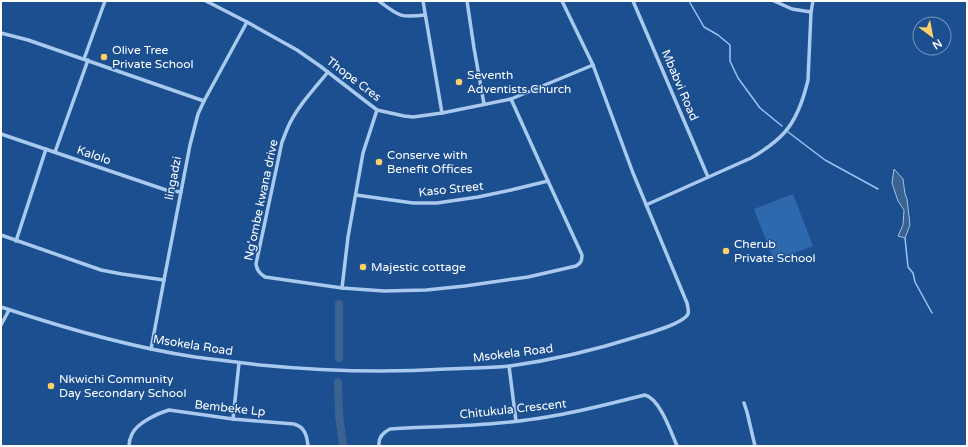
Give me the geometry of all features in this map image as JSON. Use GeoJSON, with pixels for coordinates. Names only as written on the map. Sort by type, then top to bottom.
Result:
{"type":"FeatureCollection","features":[{"type":"Feature","properties":{"kind":"street"},"geometry":{"type":"LineString","coordinates":[[55,152],[104,1]]}},
{"type":"Feature","properties":{"kind":"street","name":"Thope Cres"},"geometry":{"type":"LineString","coordinates":[[206,1],[297,50],[377,110],[404,116],[413,117],[442,113],[512,99],[593,65]]}},
{"type":"Feature","properties":{"kind":"street"},"geometry":{"type":"LineString","coordinates":[[379,1],[398,15],[408,17],[425,15]]}},
{"type":"Feature","properties":{"kind":"street"},"geometry":{"type":"LineString","coordinates":[[423,1],[442,113]]}},
{"type":"Feature","properties":{"kind":"street"},"geometry":{"type":"LineString","coordinates":[[467,1],[484,104]]}},
{"type":"Feature","properties":{"kind":"street","name":"Msokela Road"},"geometry":{"type":"LineString","coordinates":[[1,307],[90,335],[195,357],[302,368],[404,372],[509,366],[560,358],[620,342],[679,322],[688,314],[687,303],[633,173],[593,65],[562,1]]}},
{"type":"Feature","properties":{"kind":"street","name":"Mbabvi Road"},"geometry":{"type":"LineString","coordinates":[[633,1],[708,176]]}},
{"type":"Feature","properties":{"kind":"street"},"geometry":{"type":"LineString","coordinates":[[774,1],[792,9],[811,12]]}},
{"type":"Feature","properties":{"kind":"street"},"geometry":{"type":"LineString","coordinates":[[646,205],[759,153],[784,133],[804,97],[808,80],[811,12],[813,1]]}},
{"type":"Feature","properties":{"kind":"street","name":"lingadzi"},"geometry":{"type":"LineString","coordinates":[[151,349],[192,136],[198,114],[247,22]]}},
{"type":"Feature","properties":{"kind":"street"},"geometry":{"type":"LineString","coordinates":[[1,33],[28,40],[204,101]]}},
{"type":"Feature","properties":{"kind":"street","name":"Ng'ombe kwana drive"},"geometry":{"type":"LineString","coordinates":[[328,72],[287,128],[282,142],[256,264],[259,272],[265,277],[342,288]]}},
{"type":"Feature","properties":{"kind":"street"},"geometry":{"type":"LineString","coordinates":[[377,110],[363,153],[346,248],[342,288],[426,290],[528,277],[576,266],[580,264],[582,260],[582,255],[512,99]]}},
{"type":"Feature","properties":{"kind":"street","name":"Kalolo"},"geometry":{"type":"LineString","coordinates":[[1,134],[166,190],[181,192]]}},
{"type":"Feature","properties":{"kind":"street"},"geometry":{"type":"LineString","coordinates":[[16,240],[46,149]]}},
{"type":"Feature","properties":{"kind":"street","name":"Kaso Street"},"geometry":{"type":"LineString","coordinates":[[356,195],[413,203],[437,203],[512,190],[548,180]]}},
{"type":"Feature","properties":{"kind":"street"},"geometry":{"type":"LineString","coordinates":[[1,235],[101,270],[164,280]]}},
{"type":"Feature","properties":{"kind":"street"},"geometry":{"type":"LineString","coordinates":[[1,326],[9,310]]}},
{"type":"Feature","properties":{"kind":"street"},"geometry":{"type":"LineString","coordinates":[[233,419],[240,362]]}},
{"type":"Feature","properties":{"kind":"street"},"geometry":{"type":"LineString","coordinates":[[509,366],[516,421]]}},
{"type":"Feature","properties":{"kind":"street","name":"Chitukula Crescent"},"geometry":{"type":"LineString","coordinates":[[379,446],[378,442],[381,436],[390,429],[546,418],[645,395],[651,398],[661,410],[677,446]]}},
{"type":"Feature","properties":{"kind":"street"},"geometry":{"type":"LineString","coordinates":[[744,403],[755,446]]}},
{"type":"Feature","properties":{"kind":"street","name":"Bembeke Lp"},"geometry":{"type":"LineString","coordinates":[[128,446],[132,433],[136,428],[161,412],[169,410],[233,419],[298,425],[305,433],[308,446]]}},
{"type":"Feature","properties":{"kind":"shaded area"},"geometry":{"type":"Polygon","coordinates":[[[894,169],[903,179],[907,199],[910,225],[905,238],[898,236],[903,225],[904,210],[898,201],[892,183],[894,169]]]}},
{"type":"Feature","properties":{"kind":"shaded area"},"geometry":{"type":"Polygon","coordinates":[[[793,194],[813,246],[774,261],[754,209],[793,194]]]}},
{"type":"Feature","properties":{"kind":"waterway"},"geometry":{"type":"LineString","coordinates":[[689,1],[704,27],[718,35],[730,45],[730,61],[738,78],[760,108],[782,126]]}},
{"type":"Feature","properties":{"kind":"waterway"},"geometry":{"type":"LineString","coordinates":[[788,132],[825,160],[878,189]]}},
{"type":"Feature","properties":{"kind":"waterway"},"geometry":{"type":"LineString","coordinates":[[905,238],[908,267],[913,273],[915,282],[932,313]]}},
{"type":"Feature","properties":{"kind":"waterway"},"geometry":{"type":"LineString","coordinates":[[339,304],[339,358]]}},
{"type":"Feature","properties":{"kind":"waterway"},"geometry":{"type":"LineString","coordinates":[[338,382],[339,415],[343,446]]}},
{"type":"Feature","properties":{"kind":"place","name":"Olive Tree Private School"},"geometry":{"type":"Point","coordinates":[104,57]}},
{"type":"Feature","properties":{"kind":"place","name":"Seventh Adventists Church"},"geometry":{"type":"Point","coordinates":[459,82]}},
{"type":"Feature","properties":{"kind":"place","name":"Conserve with Benefit Offices"},"geometry":{"type":"Point","coordinates":[379,162]}},
{"type":"Feature","properties":{"kind":"place","name":"Cherub Private School"},"geometry":{"type":"Point","coordinates":[726,251]}},
{"type":"Feature","properties":{"kind":"place","name":"Majestic cottage"},"geometry":{"type":"Point","coordinates":[363,267]}},
{"type":"Feature","properties":{"kind":"place","name":"Nkwichi Community Day Secondary School"},"geometry":{"type":"Point","coordinates":[51,386]}}]}
